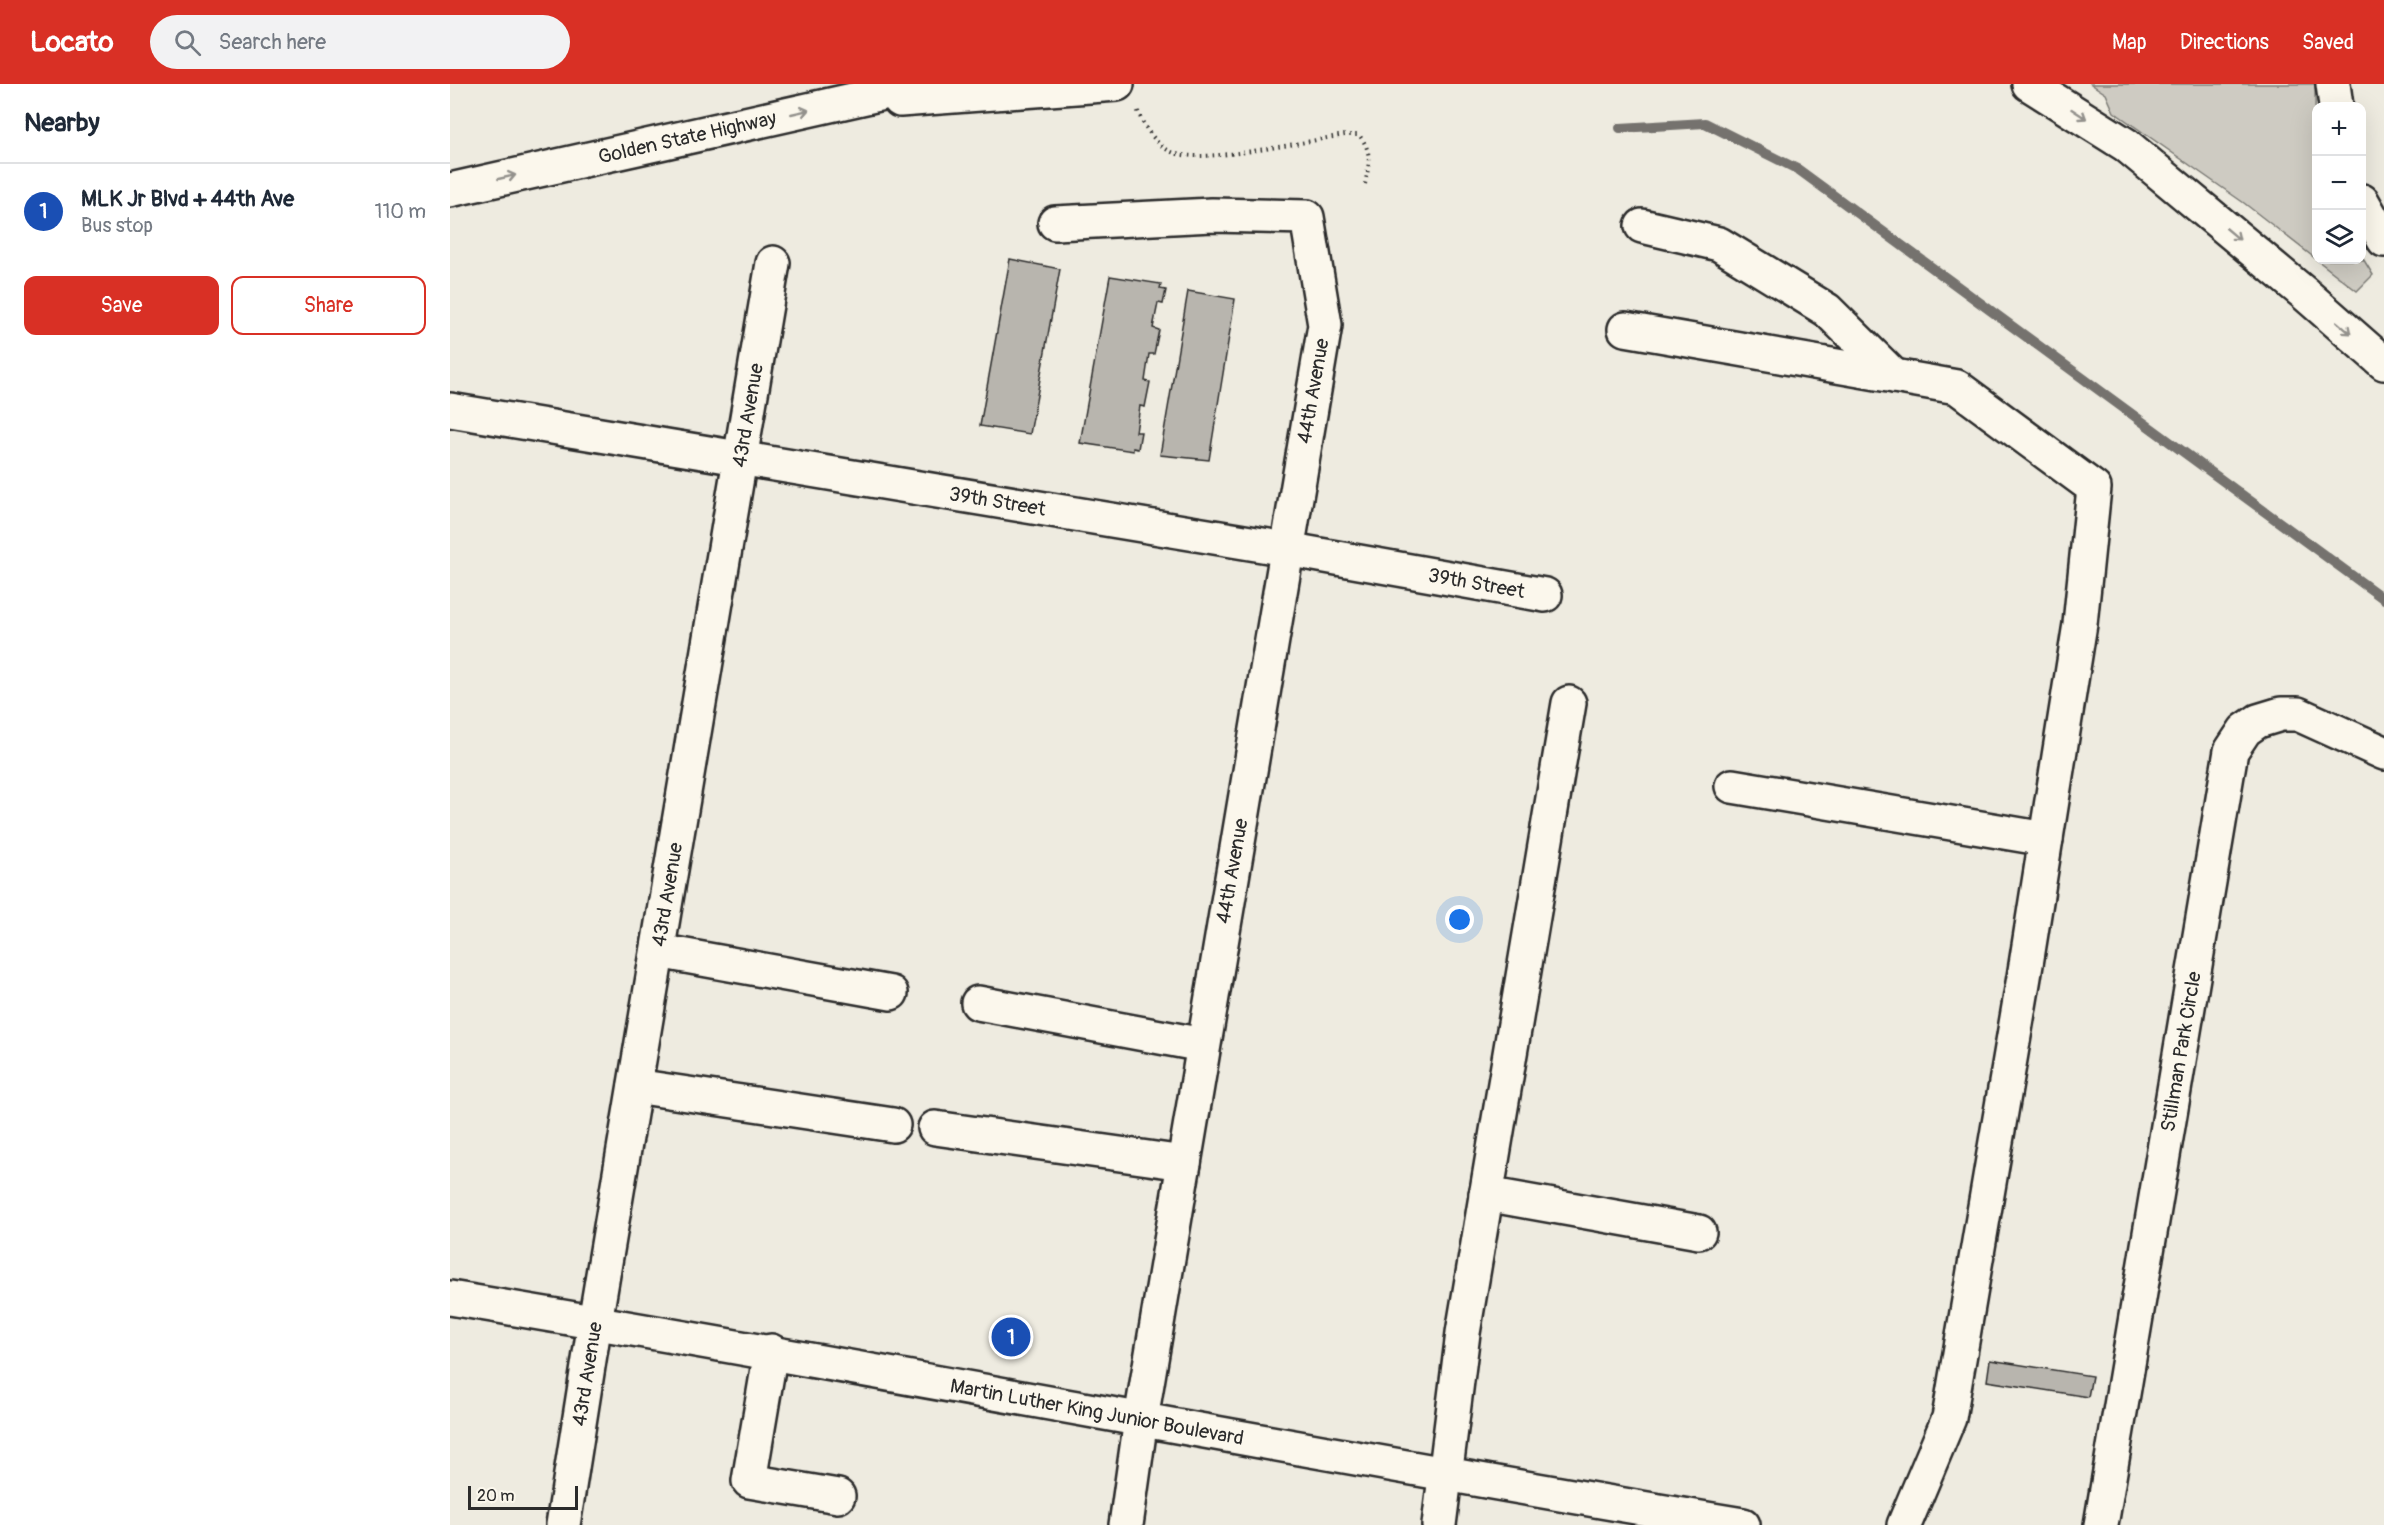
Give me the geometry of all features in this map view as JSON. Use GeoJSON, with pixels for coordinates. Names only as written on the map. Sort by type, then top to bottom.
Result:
{"type":"FeatureCollection","features":[{"type":"Feature","properties":{"kind":"main road","name":"Golden State Highway"},"geometry":{"type":"LineString","coordinates":[[450,190],[924,84]]}},
{"type":"Feature","properties":{"kind":"main road"},"geometry":{"type":"LineString","coordinates":[[2029,84],[2126,145],[2304,293],[2384,363]]}},
{"type":"Feature","properties":{"kind":"main road"},"geometry":{"type":"LineString","coordinates":[[2333,84],[2335,102]]}},
{"type":"Feature","properties":{"kind":"main road"},"geometry":{"type":"LineString","coordinates":[[832,104],[1127,94]]}},
{"type":"Feature","properties":{"kind":"main road"},"geometry":{"type":"LineString","coordinates":[[2366,209],[2384,240]]}},
{"type":"Feature","properties":{"kind":"main road","name":"44th Avenue"},"geometry":{"type":"LineString","coordinates":[[1055,223],[1212,214],[1307,217],[1324,326],[1141,1419],[1126,1525]]}},
{"type":"Feature","properties":{"kind":"main road"},"geometry":{"type":"LineString","coordinates":[[1642,226],[1719,244],[1827,310],[1894,376]]}},
{"type":"Feature","properties":{"kind":"main road","name":"43rd Avenue"},"geometry":{"type":"LineString","coordinates":[[563,1525],[773,264]]}},
{"type":"Feature","properties":{"kind":"main road"},"geometry":{"type":"LineString","coordinates":[[1625,329],[1957,387],[2094,488],[2080,624],[1949,1418],[1904,1525]]}},
{"type":"Feature","properties":{"kind":"main road","name":"39th Street"},"geometry":{"type":"LineString","coordinates":[[450,410],[1286,549],[1545,595]]}},
{"type":"Feature","properties":{"kind":"main road"},"geometry":{"type":"LineString","coordinates":[[1439,1525],[1463,1334],[1569,703]]}},
{"type":"Feature","properties":{"kind":"main road","name":"Stillman Park Circle"},"geometry":{"type":"LineString","coordinates":[[2101,1525],[2231,751],[2245,730],[2258,721],[2281,714],[2298,714],[2384,753]]}},
{"type":"Feature","properties":{"kind":"main road"},"geometry":{"type":"LineString","coordinates":[[1732,786],[2046,839]]}},
{"type":"Feature","properties":{"kind":"main road"},"geometry":{"type":"LineString","coordinates":[[658,951],[891,993]]}},
{"type":"Feature","properties":{"kind":"main road"},"geometry":{"type":"LineString","coordinates":[[978,1003],[1203,1045]]}},
{"type":"Feature","properties":{"kind":"main road"},"geometry":{"type":"LineString","coordinates":[[635,1086],[892,1125]]}},
{"type":"Feature","properties":{"kind":"main road"},"geometry":{"type":"LineString","coordinates":[[935,1128],[1184,1163]]}},
{"type":"Feature","properties":{"kind":"main road"},"geometry":{"type":"LineString","coordinates":[[1486,1194],[1699,1232]]}},
{"type":"Feature","properties":{"kind":"main road","name":"Martin Luther King Junior Boulevard"},"geometry":{"type":"LineString","coordinates":[[450,1298],[771,1351],[1446,1473],[1679,1520],[1743,1525]]}},
{"type":"Feature","properties":{"kind":"main road"},"geometry":{"type":"LineString","coordinates":[[771,1351],[749,1481],[838,1496]]}},
{"type":"Feature","properties":{"kind":"path"},"geometry":{"type":"LineString","coordinates":[[1127,94],[1154,138],[1173,153],[1209,156],[1345,135],[1359,135],[1367,145],[1371,159],[1365,184]]}},
{"type":"Feature","properties":{"kind":"shaded area"},"geometry":{"type":"Polygon","coordinates":[[[2091,84],[2315,84],[2315,102],[2312,102],[2312,256],[2244,203],[2114,112],[2106,94],[2091,84]]]}},
{"type":"Feature","properties":{"kind":"shaded area"},"geometry":{"type":"Polygon","coordinates":[[[2322,264],[2366,264],[2373,275],[2357,291],[2322,264]]]}},
{"type":"Feature","properties":{"kind":"building"},"geometry":{"type":"Polygon","coordinates":[[[1010,259],[1060,269],[1030,434],[980,426],[1010,259]]]}},
{"type":"Feature","properties":{"kind":"building"},"geometry":{"type":"Polygon","coordinates":[[[1110,276],[1161,284],[1160,289],[1166,290],[1163,304],[1158,303],[1153,328],[1159,330],[1154,354],[1149,354],[1145,381],[1150,382],[1145,407],[1140,406],[1136,432],[1141,432],[1138,449],[1133,448],[1133,451],[1080,443],[1110,276]]]}},
{"type":"Feature","properties":{"kind":"building"},"geometry":{"type":"Polygon","coordinates":[[[1188,291],[1235,299],[1209,460],[1160,455],[1188,291]]]}},
{"type":"Feature","properties":{"kind":"building"},"geometry":{"type":"Polygon","coordinates":[[[1990,1360],[2092,1376],[2088,1397],[1987,1381],[1990,1360]]]}},
{"type":"Feature","properties":{"kind":"waterway"},"geometry":{"type":"LineString","coordinates":[[1620,128],[1705,123],[1799,170],[2384,599]]}},
{"type":"Feature","properties":{"kind":"place","name":"MLK Jr Blvd + 44th Ave"},"geometry":{"type":"Point","coordinates":[1011,1337]}}]}
